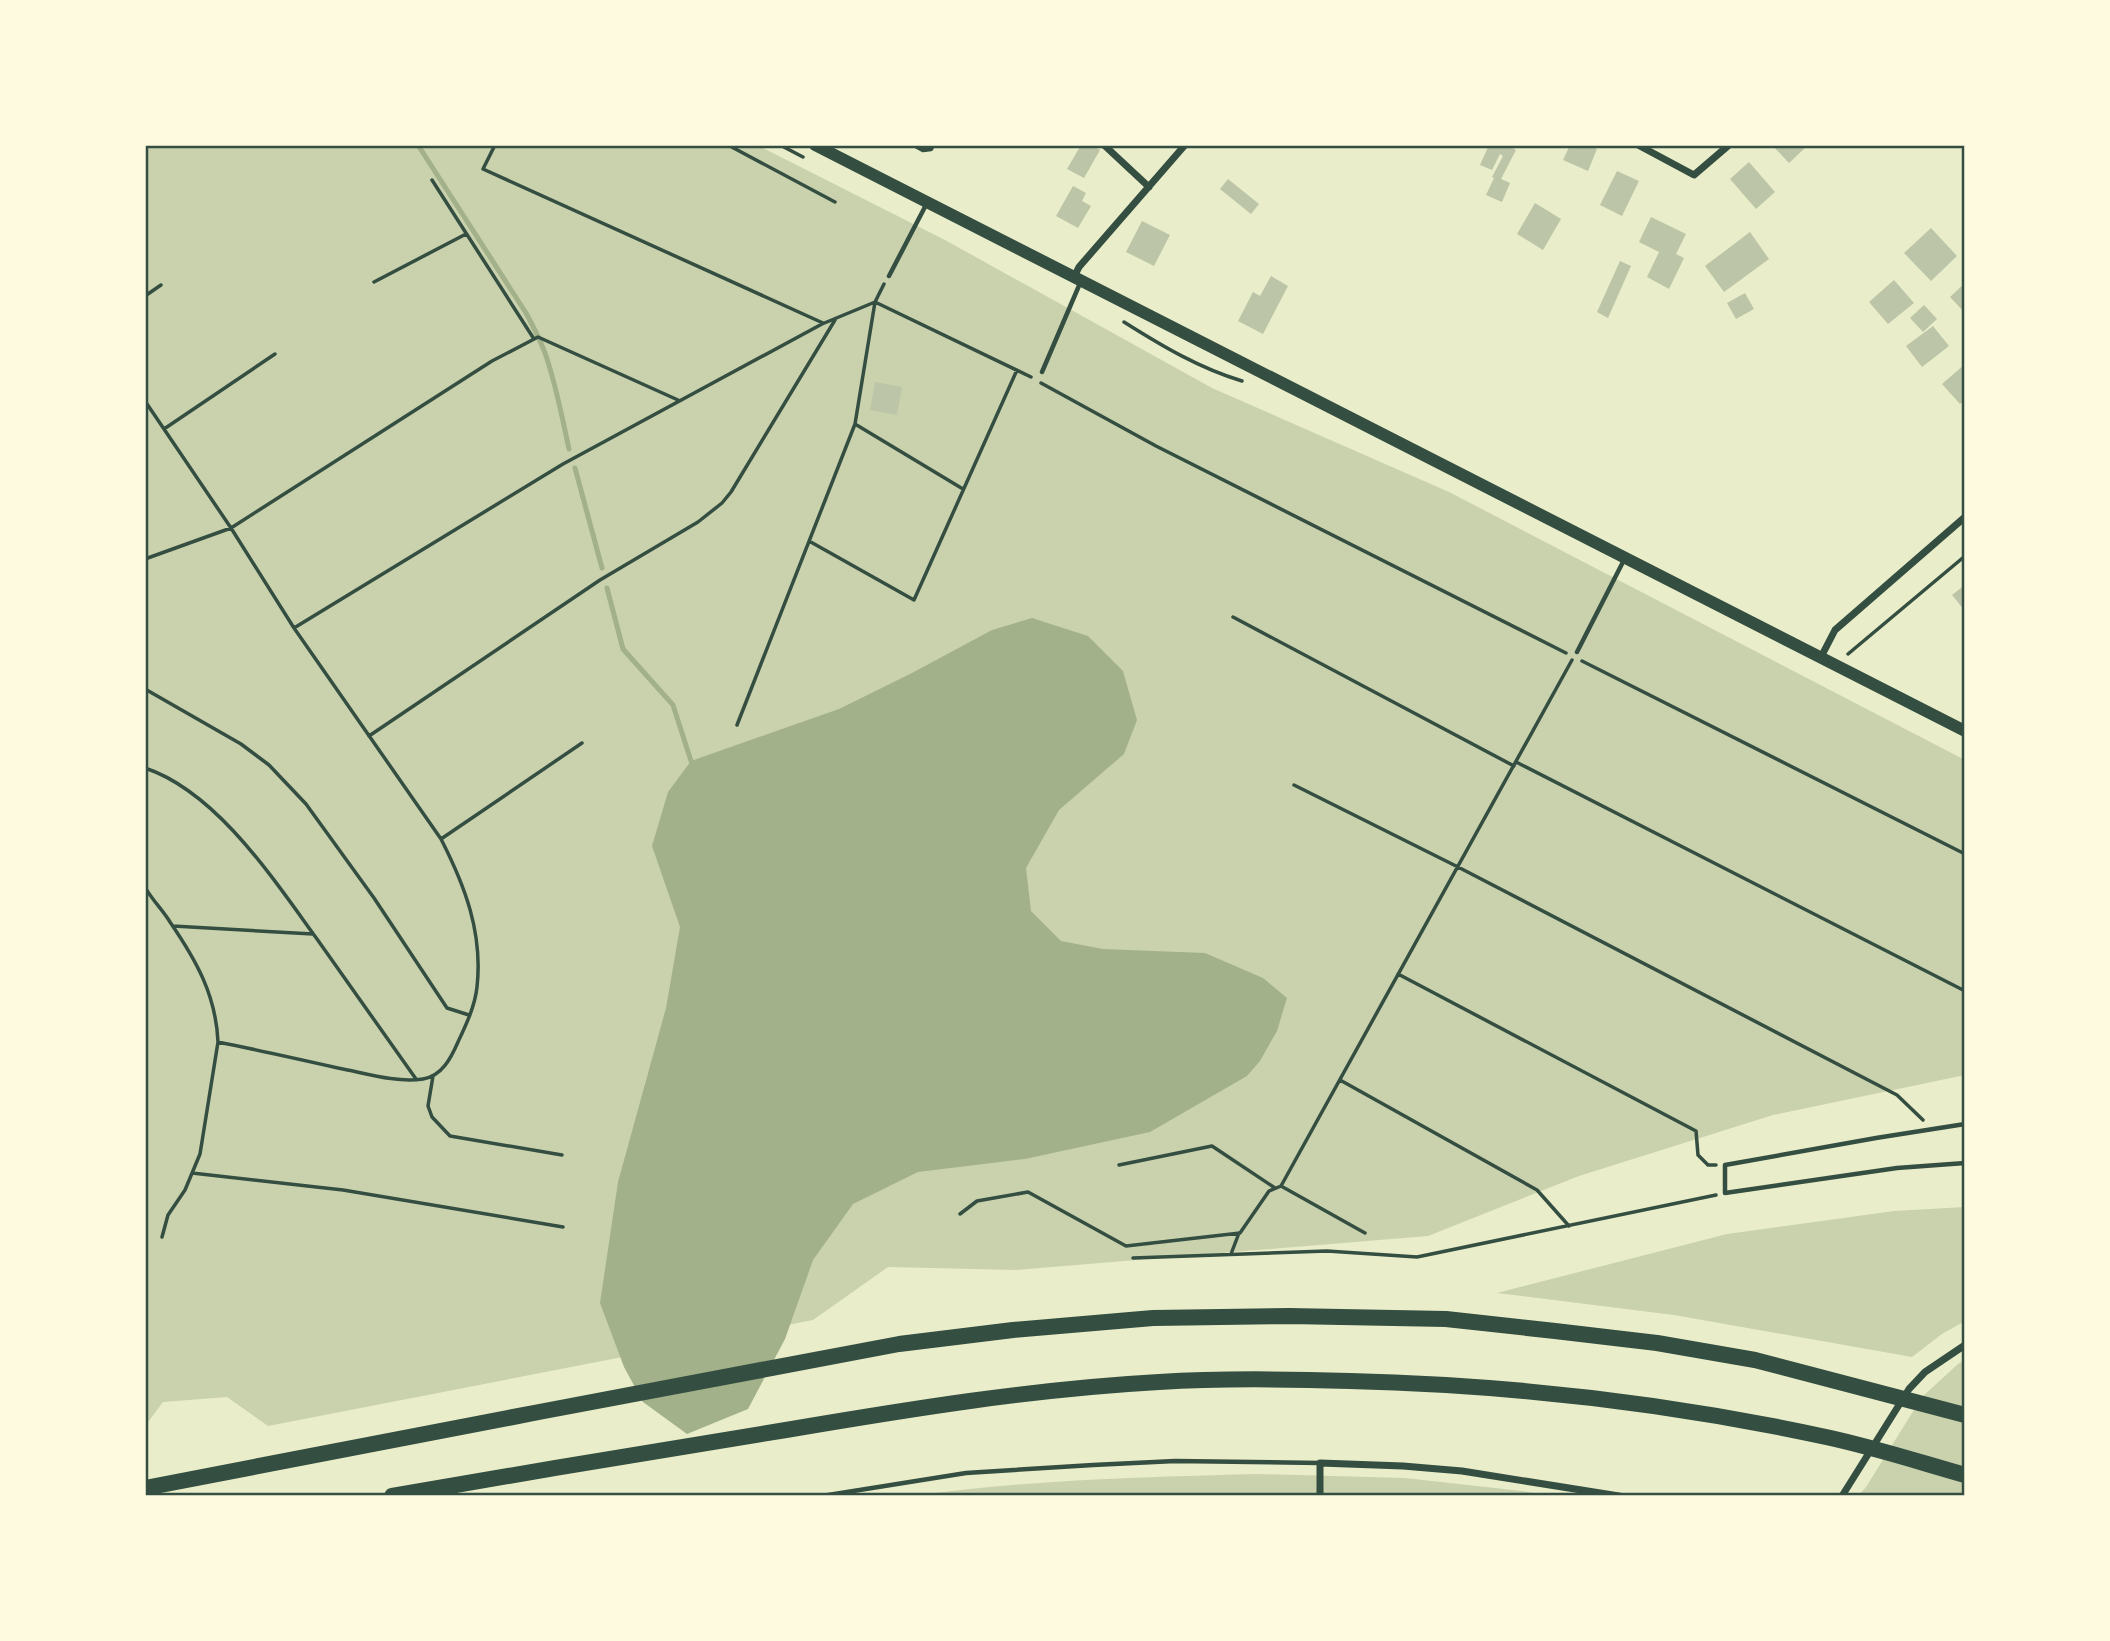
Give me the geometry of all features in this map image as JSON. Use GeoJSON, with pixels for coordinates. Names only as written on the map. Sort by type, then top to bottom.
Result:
{"type":"FeatureCollection","features":[{"type":"Feature","properties":{"kind":"highway"},"geometry":{"type":"LineString","coordinates":[[145,1489],[899,1344],[1013,1330],[1153,1318],[1289,1316],[1446,1319],[1657,1343],[1755,1360],[1965,1415]]}},
{"type":"Feature","properties":{"kind":"highway"},"geometry":{"type":"LineString","coordinates":[[392,1496],[1024,1392],[1160,1382],[1294,1379],[1433,1383],[1546,1392],[1662,1408],[1742,1420],[1830,1438],[1965,1475]]}},
{"type":"Feature","properties":{"kind":"main road"},"geometry":{"type":"LineString","coordinates":[[815,145],[1965,731]]}},
{"type":"Feature","properties":{"kind":"street"},"geometry":{"type":"LineString","coordinates":[[1104,145],[1149,187]]}},
{"type":"Feature","properties":{"kind":"street"},"geometry":{"type":"LineString","coordinates":[[1077,279],[1079,267],[1185,145]]}},
{"type":"Feature","properties":{"kind":"street"},"geometry":{"type":"LineString","coordinates":[[1638,145],[1694,175],[1729,145]]}},
{"type":"Feature","properties":{"kind":"street"},"geometry":{"type":"LineString","coordinates":[[1821,657],[1835,630],[1965,517]]}},
{"type":"Feature","properties":{"kind":"street"},"geometry":{"type":"LineString","coordinates":[[1842,1496],[1909,1390],[1925,1372],[1965,1345]]}},
{"type":"Feature","properties":{"kind":"street"},"geometry":{"type":"LineString","coordinates":[[1320,1494],[1320,1463],[1402,1465],[1462,1471],[1619,1496]]}},
{"type":"Feature","properties":{"kind":"lane"},"geometry":{"type":"LineString","coordinates":[[914,145],[923,150],[931,149],[933,145]]}},
{"type":"Feature","properties":{"kind":"lane"},"geometry":{"type":"LineString","coordinates":[[889,276],[927,202]]}},
{"type":"Feature","properties":{"kind":"lane"},"geometry":{"type":"LineString","coordinates":[[1042,372],[1077,279]]}},
{"type":"Feature","properties":{"kind":"lane"},"geometry":{"type":"LineString","coordinates":[[1575,654],[1626,558]]}},
{"type":"Feature","properties":{"kind":"lane"},"geometry":{"type":"LineString","coordinates":[[1965,1124],[1726,1165],[1725,1193],[1897,1168],[1965,1163]]}},
{"type":"Feature","properties":{"kind":"lane"},"geometry":{"type":"LineString","coordinates":[[822,1496],[966,1473],[1175,1461],[1320,1463]]}},
{"type":"Feature","properties":{"kind":"path"},"geometry":{"type":"LineString","coordinates":[[495,145],[482,169],[824,323]]}},
{"type":"Feature","properties":{"kind":"path"},"geometry":{"type":"LineString","coordinates":[[728,145],[835,202]]}},
{"type":"Feature","properties":{"kind":"path"},"geometry":{"type":"LineString","coordinates":[[432,180],[534,339]]}},
{"type":"Feature","properties":{"kind":"path"},"geometry":{"type":"LineString","coordinates":[[374,282],[466,234]]}},
{"type":"Feature","properties":{"kind":"path"},"geometry":{"type":"LineString","coordinates":[[737,724],[855,424],[875,302],[889,276]]}},
{"type":"Feature","properties":{"kind":"path"},"geometry":{"type":"LineString","coordinates":[[145,296],[161,285]]}},
{"type":"Feature","properties":{"kind":"path"},"geometry":{"type":"LineString","coordinates":[[294,628],[563,464],[824,323],[875,302],[1017,370],[1156,446],[1575,654],[1965,854]]}},
{"type":"Feature","properties":{"kind":"path"},"geometry":{"type":"LineString","coordinates":[[369,736],[600,580],[712,512],[731,492],[836,318]]}},
{"type":"Feature","properties":{"kind":"path"},"geometry":{"type":"LineString","coordinates":[[1123,321],[1163,347],[1213,373],[1251,384]]}},
{"type":"Feature","properties":{"kind":"path"},"geometry":{"type":"LineString","coordinates":[[145,559],[231,528],[492,360],[538,337],[679,401]]}},
{"type":"Feature","properties":{"kind":"path"},"geometry":{"type":"LineString","coordinates":[[164,429],[275,355]]}},
{"type":"Feature","properties":{"kind":"path"},"geometry":{"type":"LineString","coordinates":[[810,541],[914,600],[1017,370]]}},
{"type":"Feature","properties":{"kind":"path"},"geometry":{"type":"LineString","coordinates":[[145,401],[231,528],[294,628],[441,839],[467,897],[478,941],[477,988],[469,1015],[455,1049],[443,1068],[433,1076],[416,1079],[382,1077],[218,1042]]}},
{"type":"Feature","properties":{"kind":"path"},"geometry":{"type":"LineString","coordinates":[[855,424],[963,489]]}},
{"type":"Feature","properties":{"kind":"path"},"geometry":{"type":"LineString","coordinates":[[1846,656],[1965,556]]}},
{"type":"Feature","properties":{"kind":"path"},"geometry":{"type":"LineString","coordinates":[[1233,617],[1515,764],[1965,991]]}},
{"type":"Feature","properties":{"kind":"path"},"geometry":{"type":"LineString","coordinates":[[1231,1254],[1239,1233],[1269,1191],[1278,1187],[1340,1080],[1575,654]]}},
{"type":"Feature","properties":{"kind":"path"},"geometry":{"type":"LineString","coordinates":[[145,689],[241,744],[269,765],[306,804],[374,898],[447,1008],[469,1015]]}},
{"type":"Feature","properties":{"kind":"path"},"geometry":{"type":"LineString","coordinates":[[441,839],[582,743]]}},
{"type":"Feature","properties":{"kind":"path"},"geometry":{"type":"LineString","coordinates":[[145,768],[183,785],[211,808],[269,874],[416,1079]]}},
{"type":"Feature","properties":{"kind":"path"},"geometry":{"type":"LineString","coordinates":[[1294,785],[1897,1095],[1932,1129]]}},
{"type":"Feature","properties":{"kind":"path"},"geometry":{"type":"LineString","coordinates":[[145,887],[193,956],[209,987],[218,1025],[218,1042],[200,1154],[185,1190],[168,1215],[162,1237]]}},
{"type":"Feature","properties":{"kind":"path"},"geometry":{"type":"LineString","coordinates":[[173,926],[313,934]]}},
{"type":"Feature","properties":{"kind":"path"},"geometry":{"type":"LineString","coordinates":[[1398,974],[1696,1131],[1698,1155],[1708,1165],[1726,1165]]}},
{"type":"Feature","properties":{"kind":"path"},"geometry":{"type":"LineString","coordinates":[[433,1076],[428,1107],[432,1117],[450,1136],[562,1155]]}},
{"type":"Feature","properties":{"kind":"path"},"geometry":{"type":"LineString","coordinates":[[1340,1080],[1537,1190],[1569,1226]]}},
{"type":"Feature","properties":{"kind":"path"},"geometry":{"type":"LineString","coordinates":[[1119,1165],[1212,1146],[1278,1187],[1365,1233]]}},
{"type":"Feature","properties":{"kind":"path"},"geometry":{"type":"LineString","coordinates":[[191,1173],[343,1191],[564,1227]]}},
{"type":"Feature","properties":{"kind":"path"},"geometry":{"type":"LineString","coordinates":[[960,1213],[977,1201],[1028,1192],[1126,1246],[1239,1233]]}},
{"type":"Feature","properties":{"kind":"path"},"geometry":{"type":"LineString","coordinates":[[1133,1258],[1327,1251],[1417,1257],[1725,1193]]}},
{"type":"Feature","properties":{"kind":"shaded area"},"geometry":{"type":"Polygon","coordinates":[[[145,145],[757,145],[945,240],[1212,388],[1449,492],[1965,760],[1965,1075],[1773,1115],[1579,1176],[1428,1236],[1016,1270],[888,1267],[813,1320],[268,1426],[227,1397],[163,1402],[145,1426],[145,145]]]}},
{"type":"Feature","properties":{"kind":"shaded area"},"geometry":{"type":"Polygon","coordinates":[[[1032,618],[1088,636],[1123,671],[1137,720],[1124,754],[1059,810],[1026,868],[1031,911],[1061,941],[1103,949],[1205,953],[1263,978],[1287,998],[1277,1031],[1260,1061],[1247,1076],[1150,1132],[1025,1159],[918,1172],[853,1204],[813,1260],[785,1339],[748,1409],[687,1434],[643,1402],[624,1367],[600,1303],[618,1182],[666,1008],[680,927],[652,846],[668,792],[691,761],[839,709],[992,630],[1032,618]]]}},
{"type":"Feature","properties":{"kind":"shaded area"},"geometry":{"type":"Polygon","coordinates":[[[1965,1207],[1965,1321],[1942,1334],[1912,1357],[1674,1315],[1497,1293],[1727,1234],[1894,1211],[1965,1207]]]}},
{"type":"Feature","properties":{"kind":"shaded area"},"geometry":{"type":"Polygon","coordinates":[[[1965,1360],[1965,1496],[1858,1496],[1922,1397],[1965,1360]]]}},
{"type":"Feature","properties":{"kind":"shaded area"},"geometry":{"type":"Polygon","coordinates":[[[1257,1474],[1405,1478],[1550,1496],[913,1496],[1042,1483],[1257,1474]]]}},
{"type":"Feature","properties":{"kind":"building"},"geometry":{"type":"Polygon","coordinates":[[[1081,145],[1092,145],[1100,150],[1084,178],[1067,169],[1081,145]]]}},
{"type":"Feature","properties":{"kind":"building"},"geometry":{"type":"Polygon","coordinates":[[[1489,145],[1507,145],[1516,150],[1501,179],[1510,183],[1502,202],[1486,195],[1503,156],[1500,154],[1492,170],[1480,165],[1489,145]]]}},
{"type":"Feature","properties":{"kind":"building"},"geometry":{"type":"Polygon","coordinates":[[[1570,145],[1588,145],[1597,149],[1588,171],[1563,160],[1570,145]]]}},
{"type":"Feature","properties":{"kind":"building"},"geometry":{"type":"Polygon","coordinates":[[[1772,145],[1804,145],[1806,147],[1789,163],[1772,145]]]}},
{"type":"Feature","properties":{"kind":"building"},"geometry":{"type":"Polygon","coordinates":[[[1749,162],[1775,192],[1756,209],[1730,179],[1749,162]]]}},
{"type":"Feature","properties":{"kind":"building"},"geometry":{"type":"Polygon","coordinates":[[[1617,171],[1639,181],[1622,216],[1600,205],[1617,171]]]}},
{"type":"Feature","properties":{"kind":"building"},"geometry":{"type":"Polygon","coordinates":[[[1228,179],[1259,204],[1251,214],[1220,189],[1228,179]]]}},
{"type":"Feature","properties":{"kind":"building"},"geometry":{"type":"Polygon","coordinates":[[[1073,186],[1086,193],[1082,201],[1091,206],[1078,228],[1056,216],[1073,186]]]}},
{"type":"Feature","properties":{"kind":"building"},"geometry":{"type":"Polygon","coordinates":[[[1535,203],[1561,219],[1543,250],[1517,234],[1535,203]]]}},
{"type":"Feature","properties":{"kind":"building"},"geometry":{"type":"Polygon","coordinates":[[[1651,217],[1686,234],[1676,254],[1684,258],[1669,289],[1647,277],[1659,252],[1639,242],[1651,217]]]}},
{"type":"Feature","properties":{"kind":"building"},"geometry":{"type":"Polygon","coordinates":[[[1142,221],[1170,235],[1154,266],[1126,252],[1142,221]]]}},
{"type":"Feature","properties":{"kind":"building"},"geometry":{"type":"Polygon","coordinates":[[[1931,228],[1957,256],[1931,281],[1904,253],[1931,228]]]}},
{"type":"Feature","properties":{"kind":"building"},"geometry":{"type":"Polygon","coordinates":[[[1750,232],[1769,259],[1724,292],[1705,266],[1750,232]]]}},
{"type":"Feature","properties":{"kind":"building"},"geometry":{"type":"Polygon","coordinates":[[[1620,261],[1631,266],[1608,318],[1597,312],[1620,261]]]}},
{"type":"Feature","properties":{"kind":"building"},"geometry":{"type":"Polygon","coordinates":[[[1271,276],[1288,286],[1263,334],[1238,321],[1253,292],[1260,296],[1271,276]]]}},
{"type":"Feature","properties":{"kind":"building"},"geometry":{"type":"Polygon","coordinates":[[[1894,280],[1914,303],[1888,324],[1869,302],[1894,280]]]}},
{"type":"Feature","properties":{"kind":"building"},"geometry":{"type":"Polygon","coordinates":[[[1965,283],[1965,313],[1950,297],[1965,283]]]}},
{"type":"Feature","properties":{"kind":"building"},"geometry":{"type":"Polygon","coordinates":[[[1745,293],[1754,309],[1736,319],[1727,303],[1745,293]]]}},
{"type":"Feature","properties":{"kind":"building"},"geometry":{"type":"Polygon","coordinates":[[[1924,305],[1937,319],[1923,332],[1910,318],[1924,305]]]}},
{"type":"Feature","properties":{"kind":"building"},"geometry":{"type":"Polygon","coordinates":[[[1933,326],[1949,346],[1922,367],[1906,346],[1933,326]]]}},
{"type":"Feature","properties":{"kind":"building"},"geometry":{"type":"Polygon","coordinates":[[[1965,364],[1965,400],[1960,404],[1942,384],[1965,364]]]}},
{"type":"Feature","properties":{"kind":"building"},"geometry":{"type":"Polygon","coordinates":[[[875,382],[902,387],[897,415],[870,410],[875,382]]]}},
{"type":"Feature","properties":{"kind":"building"},"geometry":{"type":"Polygon","coordinates":[[[1965,585],[1965,611],[1952,595],[1965,585]]]}},
{"type":"Feature","properties":{"kind":"waterway"},"geometry":{"type":"LineString","coordinates":[[418,145],[526,313],[536,333],[552,377],[569,449]]}},
{"type":"Feature","properties":{"kind":"waterway"},"geometry":{"type":"LineString","coordinates":[[575,468],[602,568]]}},
{"type":"Feature","properties":{"kind":"waterway"},"geometry":{"type":"LineString","coordinates":[[607,588],[623,649],[673,705],[691,761]]}}]}
